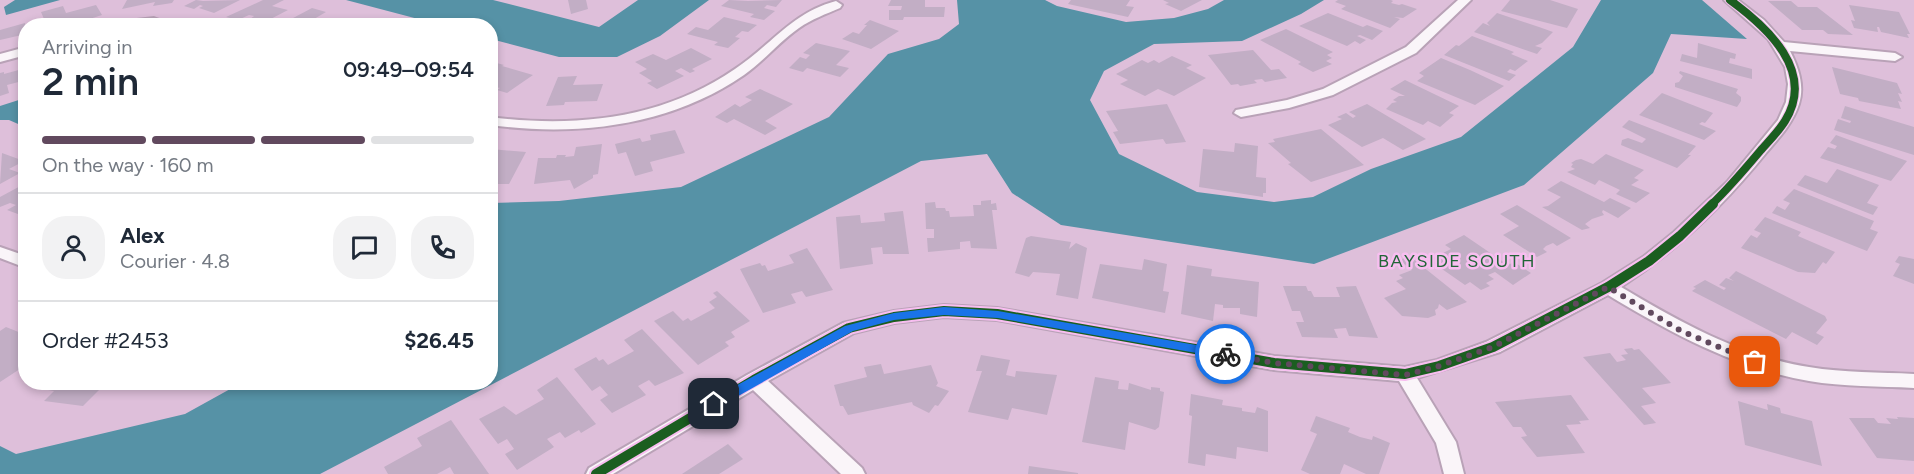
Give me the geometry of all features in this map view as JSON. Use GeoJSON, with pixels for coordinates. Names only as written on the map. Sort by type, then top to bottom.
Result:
{"type":"FeatureCollection","features":[{"type":"Feature","properties":{"kind":"street"},"geometry":{"type":"LineString","coordinates":[[1241,113],[1289,104],[1328,92],[1411,50],[1465,0]]}},
{"type":"Feature","properties":{"kind":"street"},"geometry":{"type":"LineString","coordinates":[[596,474],[754,380],[849,328],[894,316],[944,311],[998,314],[1274,363],[1405,375],[1493,347],[1608,287],[1649,261],[1708,210],[1785,121],[1792,109],[1796,87],[1789,60],[1781,46],[1760,22],[1730,0]]}},
{"type":"Feature","properties":{"kind":"street"},"geometry":{"type":"LineString","coordinates":[[498,122],[534,126],[579,125],[656,111],[703,94],[722,84],[801,21],[836,5]]}},
{"type":"Feature","properties":{"kind":"street"},"geometry":{"type":"LineString","coordinates":[[1781,46],[1895,57]]}},
{"type":"Feature","properties":{"kind":"street"},"geometry":{"type":"LineString","coordinates":[[0,58],[18,53]]}},
{"type":"Feature","properties":{"kind":"street"},"geometry":{"type":"LineString","coordinates":[[0,252],[18,260]]}},
{"type":"Feature","properties":{"kind":"street"},"geometry":{"type":"LineString","coordinates":[[1608,287],[1696,339],[1755,362],[1810,375],[1914,381]]}},
{"type":"Feature","properties":{"kind":"street"},"geometry":{"type":"LineString","coordinates":[[1405,375],[1446,442],[1454,474]]}},
{"type":"Feature","properties":{"kind":"street"},"geometry":{"type":"LineString","coordinates":[[754,380],[855,474]]}},
{"type":"Feature","properties":{"kind":"water"},"geometry":{"type":"Polygon","coordinates":[[[15,0],[60,0],[6,15],[4,7],[15,0]]]}},
{"type":"Feature","properties":{"kind":"water"},"geometry":{"type":"Polygon","coordinates":[[[346,0],[493,0],[599,27],[638,0],[709,0],[660,36],[617,57],[559,57],[498,41],[498,18],[414,18],[346,0]]]}},
{"type":"Feature","properties":{"kind":"water"},"geometry":{"type":"Polygon","coordinates":[[[957,0],[1045,0],[1057,6],[1126,22],[1174,18],[1208,9],[1224,0],[1324,0],[1301,14],[1242,41],[1154,44],[1104,71],[1090,100],[1119,154],[1197,192],[1274,202],[1313,197],[1371,169],[1461,137],[1573,47],[1601,0],[1702,0],[1747,39],[1671,34],[1653,73],[1524,185],[1314,264],[1061,225],[1012,193],[987,154],[921,161],[498,381],[498,203],[559,201],[681,187],[829,117],[888,54],[939,39],[959,24],[957,0]]]}},
{"type":"Feature","properties":{"kind":"water"},"geometry":{"type":"Polygon","coordinates":[[[18,100],[18,124],[9,120],[0,120],[0,106],[18,100]]]}},
{"type":"Feature","properties":{"kind":"water"},"geometry":{"type":"Polygon","coordinates":[[[228,390],[481,390],[320,474],[0,474],[0,446],[16,454],[185,414],[228,390]]]}},
{"type":"Feature","properties":{"kind":"building"},"geometry":{"type":"Polygon","coordinates":[[[127,0],[174,0],[172,3],[153,6],[155,2],[122,9],[127,0]]]}},
{"type":"Feature","properties":{"kind":"building"},"geometry":{"type":"Polygon","coordinates":[[[196,0],[240,0],[214,13],[199,8],[203,6],[200,5],[194,9],[184,6],[196,0]]]}},
{"type":"Feature","properties":{"kind":"building"},"geometry":{"type":"Polygon","coordinates":[[[263,0],[284,0],[272,6],[288,10],[273,18],[252,18],[254,16],[249,15],[242,18],[226,17],[263,0]]]}},
{"type":"Feature","properties":{"kind":"building"},"geometry":{"type":"Polygon","coordinates":[[[568,0],[586,0],[588,9],[571,14],[568,0]]]}},
{"type":"Feature","properties":{"kind":"building"},"geometry":{"type":"Polygon","coordinates":[[[729,0],[782,0],[776,7],[767,5],[764,8],[775,11],[764,20],[750,17],[754,14],[721,6],[729,0]]]}},
{"type":"Feature","properties":{"kind":"building"},"geometry":{"type":"Polygon","coordinates":[[[891,0],[925,0],[925,7],[945,7],[944,17],[904,17],[903,20],[889,20],[889,10],[901,10],[902,6],[888,6],[891,0]]]}},
{"type":"Feature","properties":{"kind":"building"},"geometry":{"type":"Polygon","coordinates":[[[1071,0],[1130,0],[1126,6],[1134,7],[1128,17],[1068,4],[1071,0]]]}},
{"type":"Feature","properties":{"kind":"building"},"geometry":{"type":"Polygon","coordinates":[[[1163,0],[1202,0],[1181,11],[1165,4],[1169,3],[1163,0]]]}},
{"type":"Feature","properties":{"kind":"building"},"geometry":{"type":"Polygon","coordinates":[[[1338,0],[1391,0],[1393,1],[1391,3],[1417,9],[1403,18],[1394,17],[1400,19],[1390,28],[1341,9],[1346,6],[1335,2],[1338,0]]]}},
{"type":"Feature","properties":{"kind":"building"},"geometry":{"type":"Polygon","coordinates":[[[1510,0],[1550,0],[1578,9],[1567,28],[1501,11],[1510,0]]]}},
{"type":"Feature","properties":{"kind":"building"},"geometry":{"type":"Polygon","coordinates":[[[1768,1],[1791,1],[1798,7],[1817,7],[1853,35],[1828,34],[1823,30],[1802,30],[1768,1]]]}},
{"type":"Feature","properties":{"kind":"building"},"geometry":{"type":"Polygon","coordinates":[[[96,5],[102,15],[93,18],[44,18],[41,12],[63,6],[66,13],[96,5]]]}},
{"type":"Feature","properties":{"kind":"building"},"geometry":{"type":"Polygon","coordinates":[[[1849,5],[1899,12],[1910,34],[1907,34],[1909,38],[1881,32],[1879,27],[1877,27],[1878,32],[1854,28],[1851,20],[1855,21],[1849,5]]]}},
{"type":"Feature","properties":{"kind":"building"},"geometry":{"type":"Polygon","coordinates":[[[312,8],[326,12],[316,18],[293,18],[312,8]]]}},
{"type":"Feature","properties":{"kind":"building"},"geometry":{"type":"Polygon","coordinates":[[[1328,13],[1363,27],[1367,25],[1383,31],[1372,40],[1357,36],[1366,40],[1360,44],[1355,41],[1347,46],[1299,26],[1328,13]]]}},
{"type":"Feature","properties":{"kind":"building"},"geometry":{"type":"Polygon","coordinates":[[[1497,13],[1553,32],[1542,43],[1535,46],[1542,48],[1537,54],[1474,32],[1483,23],[1490,26],[1487,23],[1497,13]]]}},
{"type":"Feature","properties":{"kind":"building"},"geometry":{"type":"Polygon","coordinates":[[[724,17],[757,25],[748,32],[742,31],[735,37],[740,38],[728,48],[714,45],[718,42],[687,34],[696,27],[708,30],[724,17]]]}},
{"type":"Feature","properties":{"kind":"building"},"geometry":{"type":"Polygon","coordinates":[[[870,20],[899,31],[871,49],[842,39],[853,32],[859,34],[870,20]]]}},
{"type":"Feature","properties":{"kind":"building"},"geometry":{"type":"Polygon","coordinates":[[[18,25],[18,36],[0,40],[0,30],[18,25]]]}},
{"type":"Feature","properties":{"kind":"building"},"geometry":{"type":"Polygon","coordinates":[[[1286,29],[1333,52],[1327,55],[1332,58],[1326,61],[1332,64],[1313,72],[1298,64],[1301,62],[1260,40],[1286,29]]]}},
{"type":"Feature","properties":{"kind":"building"},"geometry":{"type":"Polygon","coordinates":[[[1472,36],[1514,52],[1511,54],[1528,61],[1515,71],[1510,69],[1507,72],[1516,75],[1509,81],[1444,55],[1472,36]]]}},
{"type":"Feature","properties":{"kind":"building"},"geometry":{"type":"Polygon","coordinates":[[[816,43],[850,51],[836,65],[849,68],[840,77],[807,68],[803,72],[789,68],[800,57],[806,59],[810,55],[803,53],[816,43]]]}},
{"type":"Feature","properties":{"kind":"building"},"geometry":{"type":"Polygon","coordinates":[[[1698,43],[1736,54],[1735,59],[1730,58],[1729,63],[1752,69],[1752,79],[1680,61],[1682,54],[1697,58],[1698,43]]]}},
{"type":"Feature","properties":{"kind":"building"},"geometry":{"type":"Polygon","coordinates":[[[691,48],[712,59],[692,69],[695,71],[690,73],[681,68],[675,71],[684,76],[657,89],[647,83],[652,81],[639,73],[647,69],[635,62],[653,54],[666,60],[691,48]]]}},
{"type":"Feature","properties":{"kind":"building"},"geometry":{"type":"Polygon","coordinates":[[[1253,50],[1271,70],[1279,69],[1287,78],[1265,82],[1262,79],[1254,80],[1257,83],[1240,86],[1231,85],[1208,55],[1253,50]]]}},
{"type":"Feature","properties":{"kind":"building"},"geometry":{"type":"Polygon","coordinates":[[[1172,56],[1192,65],[1186,68],[1206,78],[1174,96],[1158,89],[1145,96],[1120,84],[1128,80],[1116,74],[1142,60],[1148,63],[1154,60],[1159,63],[1172,56]]]}},
{"type":"Feature","properties":{"kind":"building"},"geometry":{"type":"Polygon","coordinates":[[[1441,58],[1504,86],[1475,105],[1417,81],[1424,76],[1419,73],[1441,58]]]}},
{"type":"Feature","properties":{"kind":"building"},"geometry":{"type":"Polygon","coordinates":[[[498,63],[533,75],[507,93],[498,90],[500,88],[498,88],[498,63]]]}},
{"type":"Feature","properties":{"kind":"building"},"geometry":{"type":"Polygon","coordinates":[[[1832,67],[1897,83],[1902,94],[1898,93],[1902,102],[1898,101],[1901,109],[1859,101],[1858,98],[1840,94],[1832,67]]]}},
{"type":"Feature","properties":{"kind":"building"},"geometry":{"type":"Polygon","coordinates":[[[18,70],[18,82],[7,85],[9,93],[0,96],[0,73],[4,72],[4,74],[18,70]]]}},
{"type":"Feature","properties":{"kind":"building"},"geometry":{"type":"Polygon","coordinates":[[[1680,71],[1738,89],[1736,93],[1741,97],[1741,101],[1737,107],[1675,87],[1675,83],[1679,82],[1683,76],[1679,73],[1680,71]]]}},
{"type":"Feature","properties":{"kind":"building"},"geometry":{"type":"Polygon","coordinates":[[[577,76],[573,85],[603,84],[597,101],[565,102],[564,105],[546,106],[558,77],[577,76]]]}},
{"type":"Feature","properties":{"kind":"building"},"geometry":{"type":"Polygon","coordinates":[[[1405,80],[1459,106],[1449,113],[1454,115],[1440,127],[1428,121],[1423,125],[1386,109],[1392,103],[1397,102],[1393,100],[1399,96],[1405,96],[1390,89],[1405,80]]]}},
{"type":"Feature","properties":{"kind":"building"},"geometry":{"type":"Polygon","coordinates":[[[760,89],[793,104],[765,121],[777,128],[765,135],[734,119],[727,123],[715,117],[735,104],[740,107],[752,100],[745,97],[760,89]]]}},
{"type":"Feature","properties":{"kind":"building"},"geometry":{"type":"Polygon","coordinates":[[[1662,93],[1713,113],[1705,123],[1699,124],[1716,131],[1704,140],[1639,115],[1662,93]]]}},
{"type":"Feature","properties":{"kind":"building"},"geometry":{"type":"Polygon","coordinates":[[[1167,104],[1186,142],[1166,144],[1163,139],[1120,144],[1113,132],[1118,131],[1106,111],[1167,104]]]}},
{"type":"Feature","properties":{"kind":"building"},"geometry":{"type":"Polygon","coordinates":[[[1367,104],[1426,139],[1403,150],[1383,138],[1362,147],[1328,125],[1342,119],[1337,117],[1346,113],[1353,118],[1356,116],[1349,112],[1367,104]]]}},
{"type":"Feature","properties":{"kind":"building"},"geometry":{"type":"Polygon","coordinates":[[[1845,106],[1914,127],[1914,155],[1834,130],[1838,119],[1850,123],[1851,121],[1841,118],[1845,106]]]}},
{"type":"Feature","properties":{"kind":"building"},"geometry":{"type":"Polygon","coordinates":[[[1629,120],[1696,146],[1688,155],[1691,155],[1677,168],[1621,145],[1622,140],[1628,138],[1642,143],[1646,139],[1622,127],[1629,120]]]}},
{"type":"Feature","properties":{"kind":"building"},"geometry":{"type":"Polygon","coordinates":[[[1321,129],[1364,165],[1311,182],[1288,164],[1291,163],[1268,143],[1275,142],[1273,139],[1321,129]]]}},
{"type":"Feature","properties":{"kind":"building"},"geometry":{"type":"Polygon","coordinates":[[[675,130],[685,153],[650,162],[653,171],[635,176],[626,152],[618,154],[615,144],[640,138],[642,142],[651,140],[650,135],[675,130]]]}},
{"type":"Feature","properties":{"kind":"building"},"geometry":{"type":"Polygon","coordinates":[[[1836,135],[1907,161],[1891,181],[1820,158],[1828,147],[1835,149],[1837,146],[1830,143],[1836,135]]]}},
{"type":"Feature","properties":{"kind":"building"},"geometry":{"type":"Polygon","coordinates":[[[1235,143],[1258,146],[1256,177],[1266,178],[1266,193],[1263,193],[1263,197],[1199,187],[1203,149],[1234,152],[1235,143]]]}},
{"type":"Feature","properties":{"kind":"building"},"geometry":{"type":"Polygon","coordinates":[[[602,144],[598,174],[593,175],[593,178],[574,189],[570,180],[534,184],[538,158],[556,158],[557,155],[574,156],[576,147],[602,144]]]}},
{"type":"Feature","properties":{"kind":"building"},"geometry":{"type":"Polygon","coordinates":[[[498,150],[526,152],[509,184],[498,184],[498,150]]]}},
{"type":"Feature","properties":{"kind":"building"},"geometry":{"type":"Polygon","coordinates":[[[2,153],[18,159],[18,164],[9,169],[18,174],[0,184],[2,153]]]}},
{"type":"Feature","properties":{"kind":"building"},"geometry":{"type":"Polygon","coordinates":[[[1606,154],[1644,170],[1634,178],[1639,180],[1631,185],[1650,193],[1636,203],[1616,194],[1620,190],[1599,180],[1595,185],[1567,172],[1575,169],[1571,167],[1573,164],[1571,163],[1576,160],[1581,159],[1593,164],[1606,154]]]}},
{"type":"Feature","properties":{"kind":"building"},"geometry":{"type":"Polygon","coordinates":[[[1837,169],[1879,185],[1867,203],[1878,207],[1873,215],[1797,185],[1805,175],[1827,183],[1837,169]]]}},
{"type":"Feature","properties":{"kind":"building"},"geometry":{"type":"Polygon","coordinates":[[[1561,181],[1604,202],[1610,198],[1631,208],[1618,218],[1603,210],[1604,215],[1592,219],[1585,224],[1590,228],[1582,230],[1542,207],[1548,206],[1561,197],[1547,190],[1561,181]]]}},
{"type":"Feature","properties":{"kind":"building"},"geometry":{"type":"Polygon","coordinates":[[[18,187],[18,214],[7,210],[16,205],[10,203],[0,207],[0,197],[18,187]]]}},
{"type":"Feature","properties":{"kind":"building"},"geometry":{"type":"Polygon","coordinates":[[[1794,189],[1874,221],[1870,229],[1878,232],[1867,251],[1772,213],[1777,206],[1785,210],[1790,203],[1783,200],[1794,189]]]}},
{"type":"Feature","properties":{"kind":"building"},"geometry":{"type":"Polygon","coordinates":[[[991,200],[991,204],[996,203],[997,210],[992,210],[997,249],[971,248],[970,241],[960,242],[960,249],[928,252],[927,238],[934,238],[934,229],[926,229],[925,203],[935,202],[936,208],[945,208],[949,211],[950,217],[974,216],[973,205],[981,205],[981,201],[991,200]]]}},
{"type":"Feature","properties":{"kind":"building"},"geometry":{"type":"Polygon","coordinates":[[[1517,205],[1571,238],[1557,246],[1553,243],[1546,246],[1543,249],[1547,252],[1537,257],[1503,235],[1519,226],[1500,214],[1517,205]]]}},
{"type":"Feature","properties":{"kind":"building"},"geometry":{"type":"Polygon","coordinates":[[[903,211],[909,254],[883,254],[882,247],[871,248],[873,264],[840,269],[836,217],[860,215],[861,223],[885,221],[884,213],[903,211]]]}},
{"type":"Feature","properties":{"kind":"building"},"geometry":{"type":"Polygon","coordinates":[[[1765,217],[1801,232],[1798,236],[1835,252],[1815,273],[1798,272],[1741,248],[1751,235],[1757,238],[1761,233],[1754,230],[1765,217]]]}},
{"type":"Feature","properties":{"kind":"building"},"geometry":{"type":"Polygon","coordinates":[[[1464,235],[1508,265],[1514,262],[1531,273],[1513,285],[1495,272],[1488,275],[1494,279],[1486,283],[1490,286],[1481,290],[1470,282],[1465,285],[1429,260],[1451,249],[1445,245],[1464,235]]]}},
{"type":"Feature","properties":{"kind":"building"},"geometry":{"type":"Polygon","coordinates":[[[1031,236],[1071,242],[1069,249],[1076,243],[1087,248],[1078,299],[1056,295],[1060,274],[1033,272],[1029,277],[1015,273],[1026,238],[1031,236]]]}},
{"type":"Feature","properties":{"kind":"building"},"geometry":{"type":"Polygon","coordinates":[[[807,248],[833,290],[806,297],[802,291],[791,294],[796,303],[763,313],[740,269],[760,263],[762,266],[765,265],[768,271],[794,263],[789,255],[807,248]]]}},
{"type":"Feature","properties":{"kind":"building"},"geometry":{"type":"Polygon","coordinates":[[[1899,256],[1914,259],[1914,284],[1893,276],[1900,264],[1895,262],[1899,256]]]}},
{"type":"Feature","properties":{"kind":"building"},"geometry":{"type":"Polygon","coordinates":[[[1412,258],[1467,302],[1447,310],[1439,304],[1435,310],[1436,315],[1428,318],[1402,316],[1384,298],[1406,289],[1396,281],[1403,278],[1399,275],[1412,270],[1402,262],[1402,259],[1412,258]]]}},
{"type":"Feature","properties":{"kind":"building"},"geometry":{"type":"Polygon","coordinates":[[[1144,259],[1167,264],[1163,291],[1169,292],[1165,313],[1092,298],[1100,264],[1142,270],[1144,259]]]}},
{"type":"Feature","properties":{"kind":"building"},"geometry":{"type":"Polygon","coordinates":[[[1187,265],[1212,269],[1211,276],[1259,282],[1257,317],[1240,314],[1240,308],[1223,308],[1223,305],[1215,304],[1213,321],[1181,314],[1187,265]]]}},
{"type":"Feature","properties":{"kind":"building"},"geometry":{"type":"Polygon","coordinates":[[[1736,271],[1825,316],[1827,320],[1816,333],[1824,337],[1817,345],[1792,332],[1786,339],[1692,291],[1696,288],[1693,287],[1705,280],[1724,290],[1726,288],[1719,285],[1726,278],[1734,281],[1729,278],[1736,271]]]}},
{"type":"Feature","properties":{"kind":"building"},"geometry":{"type":"Polygon","coordinates":[[[1283,286],[1306,286],[1314,297],[1340,297],[1336,287],[1356,286],[1378,338],[1349,336],[1346,328],[1334,329],[1338,338],[1302,337],[1296,322],[1304,322],[1300,311],[1292,311],[1283,286]]]}},
{"type":"Feature","properties":{"kind":"building"},"geometry":{"type":"Polygon","coordinates":[[[717,291],[750,321],[731,332],[735,337],[725,342],[729,346],[698,365],[654,321],[673,311],[683,321],[688,318],[691,321],[715,308],[709,302],[717,297],[713,293],[717,291]]]}},
{"type":"Feature","properties":{"kind":"building"},"geometry":{"type":"Polygon","coordinates":[[[6,327],[18,332],[18,370],[0,382],[0,331],[6,327]]]}},
{"type":"Feature","properties":{"kind":"building"},"geometry":{"type":"Polygon","coordinates":[[[642,329],[684,373],[655,386],[649,380],[638,386],[646,395],[612,413],[600,400],[608,395],[600,386],[592,391],[574,369],[596,357],[599,361],[603,359],[608,365],[634,351],[624,340],[642,329]]]}},
{"type":"Feature","properties":{"kind":"building"},"geometry":{"type":"Polygon","coordinates":[[[1624,349],[1639,349],[1671,383],[1642,388],[1656,403],[1641,406],[1656,423],[1644,425],[1583,357],[1610,353],[1617,362],[1626,360],[1621,355],[1628,354],[1624,349]]]}},
{"type":"Feature","properties":{"kind":"building"},"geometry":{"type":"Polygon","coordinates":[[[981,355],[1010,360],[1006,375],[1015,377],[1016,371],[1057,375],[1047,415],[1012,408],[1008,420],[968,412],[982,371],[976,371],[981,355]]]}},
{"type":"Feature","properties":{"kind":"building"},"geometry":{"type":"Polygon","coordinates":[[[881,364],[884,374],[931,365],[938,383],[936,386],[949,391],[938,406],[935,405],[929,413],[913,405],[912,402],[848,415],[843,406],[840,406],[834,385],[867,377],[864,367],[881,364]]]}},
{"type":"Feature","properties":{"kind":"building"},"geometry":{"type":"Polygon","coordinates":[[[557,377],[596,424],[581,433],[579,430],[565,438],[560,432],[547,439],[554,447],[517,470],[505,454],[514,449],[507,439],[498,444],[479,419],[504,406],[516,415],[544,399],[537,390],[557,377]]]}},
{"type":"Feature","properties":{"kind":"building"},"geometry":{"type":"Polygon","coordinates":[[[1095,377],[1119,381],[1118,389],[1128,390],[1129,383],[1151,390],[1151,387],[1160,388],[1160,391],[1164,392],[1159,427],[1155,430],[1129,422],[1125,450],[1082,442],[1095,377]]]}},
{"type":"Feature","properties":{"kind":"building"},"geometry":{"type":"Polygon","coordinates":[[[48,390],[99,390],[83,406],[44,401],[54,391],[48,390]]]}},
{"type":"Feature","properties":{"kind":"building"},"geometry":{"type":"Polygon","coordinates":[[[1191,394],[1223,400],[1222,405],[1242,408],[1242,411],[1255,413],[1257,407],[1268,411],[1268,452],[1237,447],[1236,459],[1206,454],[1205,466],[1188,463],[1192,416],[1189,415],[1191,394]]]}},
{"type":"Feature","properties":{"kind":"building"},"geometry":{"type":"Polygon","coordinates":[[[1571,395],[1589,420],[1579,421],[1581,424],[1566,425],[1585,453],[1537,457],[1521,437],[1527,436],[1521,427],[1513,427],[1495,402],[1571,395]]]}},
{"type":"Feature","properties":{"kind":"building"},"geometry":{"type":"Polygon","coordinates":[[[1738,401],[1768,410],[1767,404],[1780,408],[1781,413],[1812,421],[1822,466],[1745,445],[1738,401]]]}},
{"type":"Feature","properties":{"kind":"building"},"geometry":{"type":"Polygon","coordinates":[[[1316,416],[1350,428],[1348,432],[1360,437],[1372,440],[1373,436],[1390,443],[1379,474],[1366,474],[1344,464],[1340,474],[1310,474],[1301,470],[1317,434],[1310,431],[1316,416]]]}},
{"type":"Feature","properties":{"kind":"building"},"geometry":{"type":"Polygon","coordinates":[[[1897,417],[1914,418],[1914,461],[1877,458],[1849,418],[1874,418],[1878,423],[1891,424],[1886,418],[1898,419],[1897,417]]]}},
{"type":"Feature","properties":{"kind":"building"},"geometry":{"type":"Polygon","coordinates":[[[451,420],[489,474],[454,474],[450,467],[437,474],[388,474],[384,467],[422,446],[417,438],[451,420]]]}},
{"type":"Feature","properties":{"kind":"building"},"geometry":{"type":"Polygon","coordinates":[[[728,444],[743,459],[719,474],[682,474],[728,444]]]}},
{"type":"Feature","properties":{"kind":"building"},"geometry":{"type":"Polygon","coordinates":[[[1029,466],[1078,473],[1078,474],[1028,474],[1029,466]]]}},
{"type":"Feature","properties":{"kind":"cycle path"},"geometry":{"type":"LineString","coordinates":[[596,474],[754,380],[849,328],[894,317],[944,311],[997,314],[1274,363],[1405,374],[1439,366],[1493,347],[1608,287],[1649,261],[1680,236],[1732,185],[1785,121],[1793,102],[1795,84],[1784,51],[1760,23],[1730,0]]}},
{"type":"Feature","properties":{"kind":"way so far"},"geometry":{"type":"LineString","coordinates":[[1225,354],[1274,363],[1405,375],[1467,358],[1493,347],[1574,307],[1608,287],[1681,331],[1755,362]]}},
{"type":"Feature","properties":{"kind":"district","name":"BAYSIDE SOUTH"},"geometry":{"type":"Point","coordinates":[1457,261]}},
{"type":"Feature","properties":{"kind":"route"},"geometry":{"type":"LineString","coordinates":[[714,404],[849,328],[894,316],[944,311],[998,314],[1225,354]]}}]}
